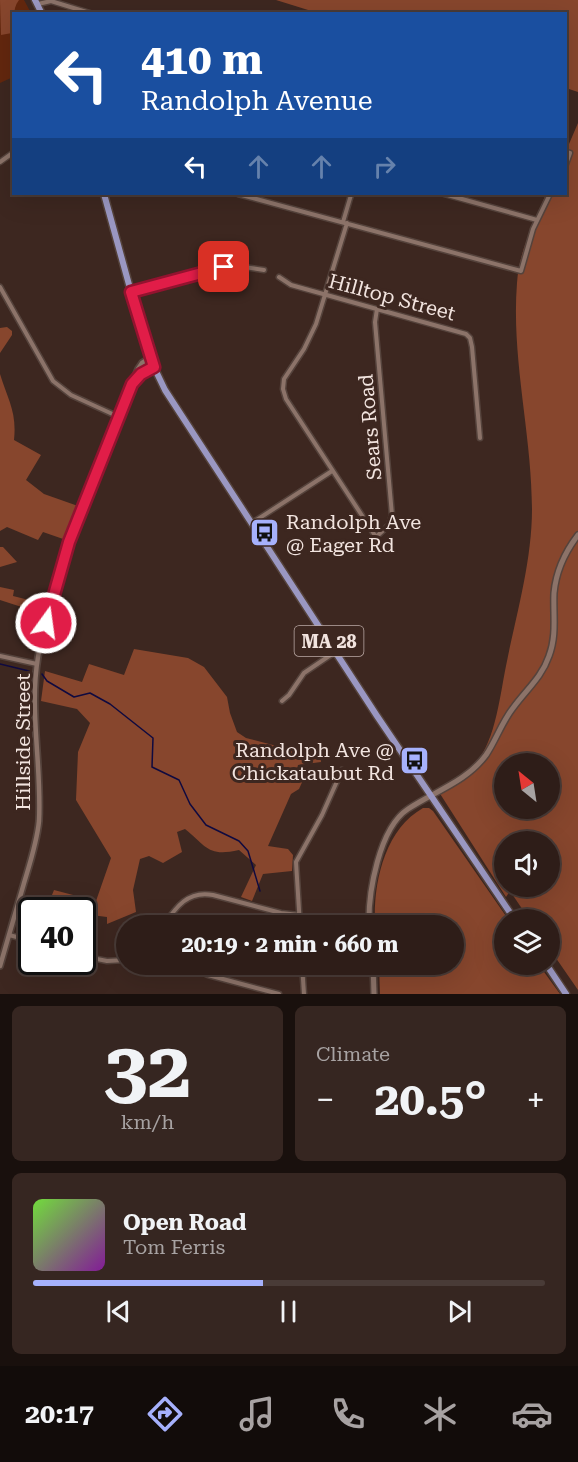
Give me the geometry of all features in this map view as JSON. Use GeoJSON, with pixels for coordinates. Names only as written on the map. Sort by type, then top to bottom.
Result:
{"type":"FeatureCollection","features":[{"type":"Feature","properties":{"kind":"main road","name":"MA 28"},"geometry":{"type":"LineString","coordinates":[[104,195],[150,358],[174,405],[430,796],[507,909]]}},
{"type":"Feature","properties":{"kind":"main road"},"geometry":{"type":"LineString","coordinates":[[369,915],[373,878],[392,827],[401,814],[459,781],[477,766],[513,708],[544,668],[554,636],[554,595],[558,573],[565,555],[578,535]]}},
{"type":"Feature","properties":{"kind":"main road"},"geometry":{"type":"LineString","coordinates":[[373,975],[374,994]]}},
{"type":"Feature","properties":{"kind":"main road"},"geometry":{"type":"LineString","coordinates":[[553,975],[566,994]]}},
{"type":"Feature","properties":{"kind":"street"},"geometry":{"type":"LineString","coordinates":[[37,2],[51,1],[87,12]]}},
{"type":"Feature","properties":{"kind":"street"},"geometry":{"type":"LineString","coordinates":[[242,195],[521,271],[537,220],[550,195]]}},
{"type":"Feature","properties":{"kind":"street"},"geometry":{"type":"LineString","coordinates":[[251,524],[333,471],[286,399],[283,389],[285,378],[314,329],[351,195]]}},
{"type":"Feature","properties":{"kind":"street"},"geometry":{"type":"LineString","coordinates":[[448,195],[537,220]]}},
{"type":"Feature","properties":{"kind":"street"},"geometry":{"type":"LineString","coordinates":[[131,292],[224,267],[237,266],[264,270]]}},
{"type":"Feature","properties":{"kind":"street","name":"Hilltop Street"},"geometry":{"type":"LineString","coordinates":[[279,277],[289,284],[461,332],[468,336],[472,347],[480,438]]}},
{"type":"Feature","properties":{"kind":"street"},"geometry":{"type":"LineString","coordinates":[[0,287],[53,381],[71,395],[119,417]]}},
{"type":"Feature","properties":{"kind":"street","name":"Sears Road"},"geometry":{"type":"LineString","coordinates":[[333,471],[376,537],[389,525],[393,515],[375,322],[377,309]]}},
{"type":"Feature","properties":{"kind":"street","name":"Hillside Street"},"geometry":{"type":"LineString","coordinates":[[0,966],[38,826],[37,664],[54,591],[68,547],[132,384],[140,366],[150,358]]}},
{"type":"Feature","properties":{"kind":"street"},"geometry":{"type":"LineString","coordinates":[[132,384],[141,374],[154,367]]}},
{"type":"Feature","properties":{"kind":"street"},"geometry":{"type":"LineString","coordinates":[[282,700],[289,696],[304,673],[336,652]]}},
{"type":"Feature","properties":{"kind":"street"},"geometry":{"type":"LineString","coordinates":[[0,656],[37,664]]}},
{"type":"Feature","properties":{"kind":"street"},"geometry":{"type":"LineString","coordinates":[[171,915],[180,903],[201,894],[213,895],[285,914],[299,915],[296,862],[322,815],[342,770]]}},
{"type":"Feature","properties":{"kind":"street"},"geometry":{"type":"LineString","coordinates":[[9,935],[18,937]]}},
{"type":"Feature","properties":{"kind":"street"},"geometry":{"type":"LineString","coordinates":[[96,959],[116,961]]}},
{"type":"Feature","properties":{"kind":"street"},"geometry":{"type":"LineString","coordinates":[[208,975],[279,994]]}},
{"type":"Feature","properties":{"kind":"street"},"geometry":{"type":"LineString","coordinates":[[303,975],[304,994]]}},
{"type":"Feature","properties":{"kind":"shaded area"},"geometry":{"type":"Polygon","coordinates":[[[0,0],[24,0],[30,12],[12,12],[12,77],[0,83],[0,0]]]}},
{"type":"Feature","properties":{"kind":"shaded area"},"geometry":{"type":"Polygon","coordinates":[[[0,0],[19,0],[15,12],[12,12],[12,33],[1,35],[0,0]]]}},
{"type":"Feature","properties":{"kind":"shaded area"},"geometry":{"type":"Polygon","coordinates":[[[276,0],[578,0],[578,92],[567,88],[567,12],[315,12],[276,0]]]}},
{"type":"Feature","properties":{"kind":"shaded area"},"geometry":{"type":"Polygon","coordinates":[[[578,123],[578,990],[560,964],[560,909],[522,909],[514,897],[560,897],[560,831],[494,831],[494,878],[437,789],[468,771],[487,746],[496,718],[530,547],[531,481],[519,368],[516,311],[518,271],[524,248],[546,195],[567,195],[567,149],[578,123]]]}},
{"type":"Feature","properties":{"kind":"shaded area"},"geometry":{"type":"Polygon","coordinates":[[[7,327],[12,331],[12,335],[0,353],[0,328],[7,327]]]}},
{"type":"Feature","properties":{"kind":"shaded area"},"geometry":{"type":"Polygon","coordinates":[[[0,374],[13,414],[14,440],[41,455],[26,480],[44,494],[78,506],[66,540],[43,532],[38,540],[7,527],[0,531],[0,374]]]}},
{"type":"Feature","properties":{"kind":"shaded area"},"geometry":{"type":"Polygon","coordinates":[[[0,547],[3,547],[17,562],[0,567],[0,547]]]}},
{"type":"Feature","properties":{"kind":"shaded area"},"geometry":{"type":"Polygon","coordinates":[[[0,587],[14,590],[13,596],[41,603],[37,612],[0,600],[0,587]]]}},
{"type":"Feature","properties":{"kind":"shaded area"},"geometry":{"type":"Polygon","coordinates":[[[134,649],[188,658],[204,667],[227,697],[237,732],[246,738],[288,749],[320,753],[321,762],[298,765],[296,773],[304,778],[299,789],[291,794],[268,846],[288,849],[293,855],[292,871],[263,874],[252,901],[241,897],[256,865],[239,850],[221,852],[209,849],[185,829],[177,832],[182,852],[163,863],[149,856],[140,859],[133,890],[136,912],[129,915],[116,915],[116,920],[107,924],[107,917],[96,916],[96,901],[111,858],[76,800],[78,752],[90,723],[77,709],[41,701],[45,671],[82,682],[89,664],[124,675],[134,649]]]}},
{"type":"Feature","properties":{"kind":"shaded area"},"geometry":{"type":"Polygon","coordinates":[[[423,808],[433,811],[501,909],[494,909],[494,975],[546,975],[560,994],[380,994],[379,975],[464,975],[464,915],[375,915],[376,893],[384,859],[390,844],[410,818],[423,808]]]}},
{"type":"Feature","properties":{"kind":"shaded area"},"geometry":{"type":"Polygon","coordinates":[[[54,890],[81,897],[51,897],[54,890]]]}},
{"type":"Feature","properties":{"kind":"waterway"},"geometry":{"type":"LineString","coordinates":[[0,664],[29,671]]}},
{"type":"Feature","properties":{"kind":"waterway"},"geometry":{"type":"LineString","coordinates":[[42,674],[47,681],[74,697],[90,693],[110,704],[153,738],[152,767],[179,780],[190,804],[206,825],[239,841],[248,851],[260,891]]}},
{"type":"Feature","properties":{"kind":"place","name":"Randolph Ave @ Eager Rd"},"geometry":{"type":"Point","coordinates":[265,533]}},
{"type":"Feature","properties":{"kind":"place","name":"Randolph Ave @ Chickataubut Rd"},"geometry":{"type":"Point","coordinates":[415,761]}},
{"type":"Feature","properties":{"kind":"route"},"geometry":{"type":"LineString","coordinates":[[46,623],[69,542],[132,384],[141,374],[154,367],[131,292],[224,267]]}}]}
